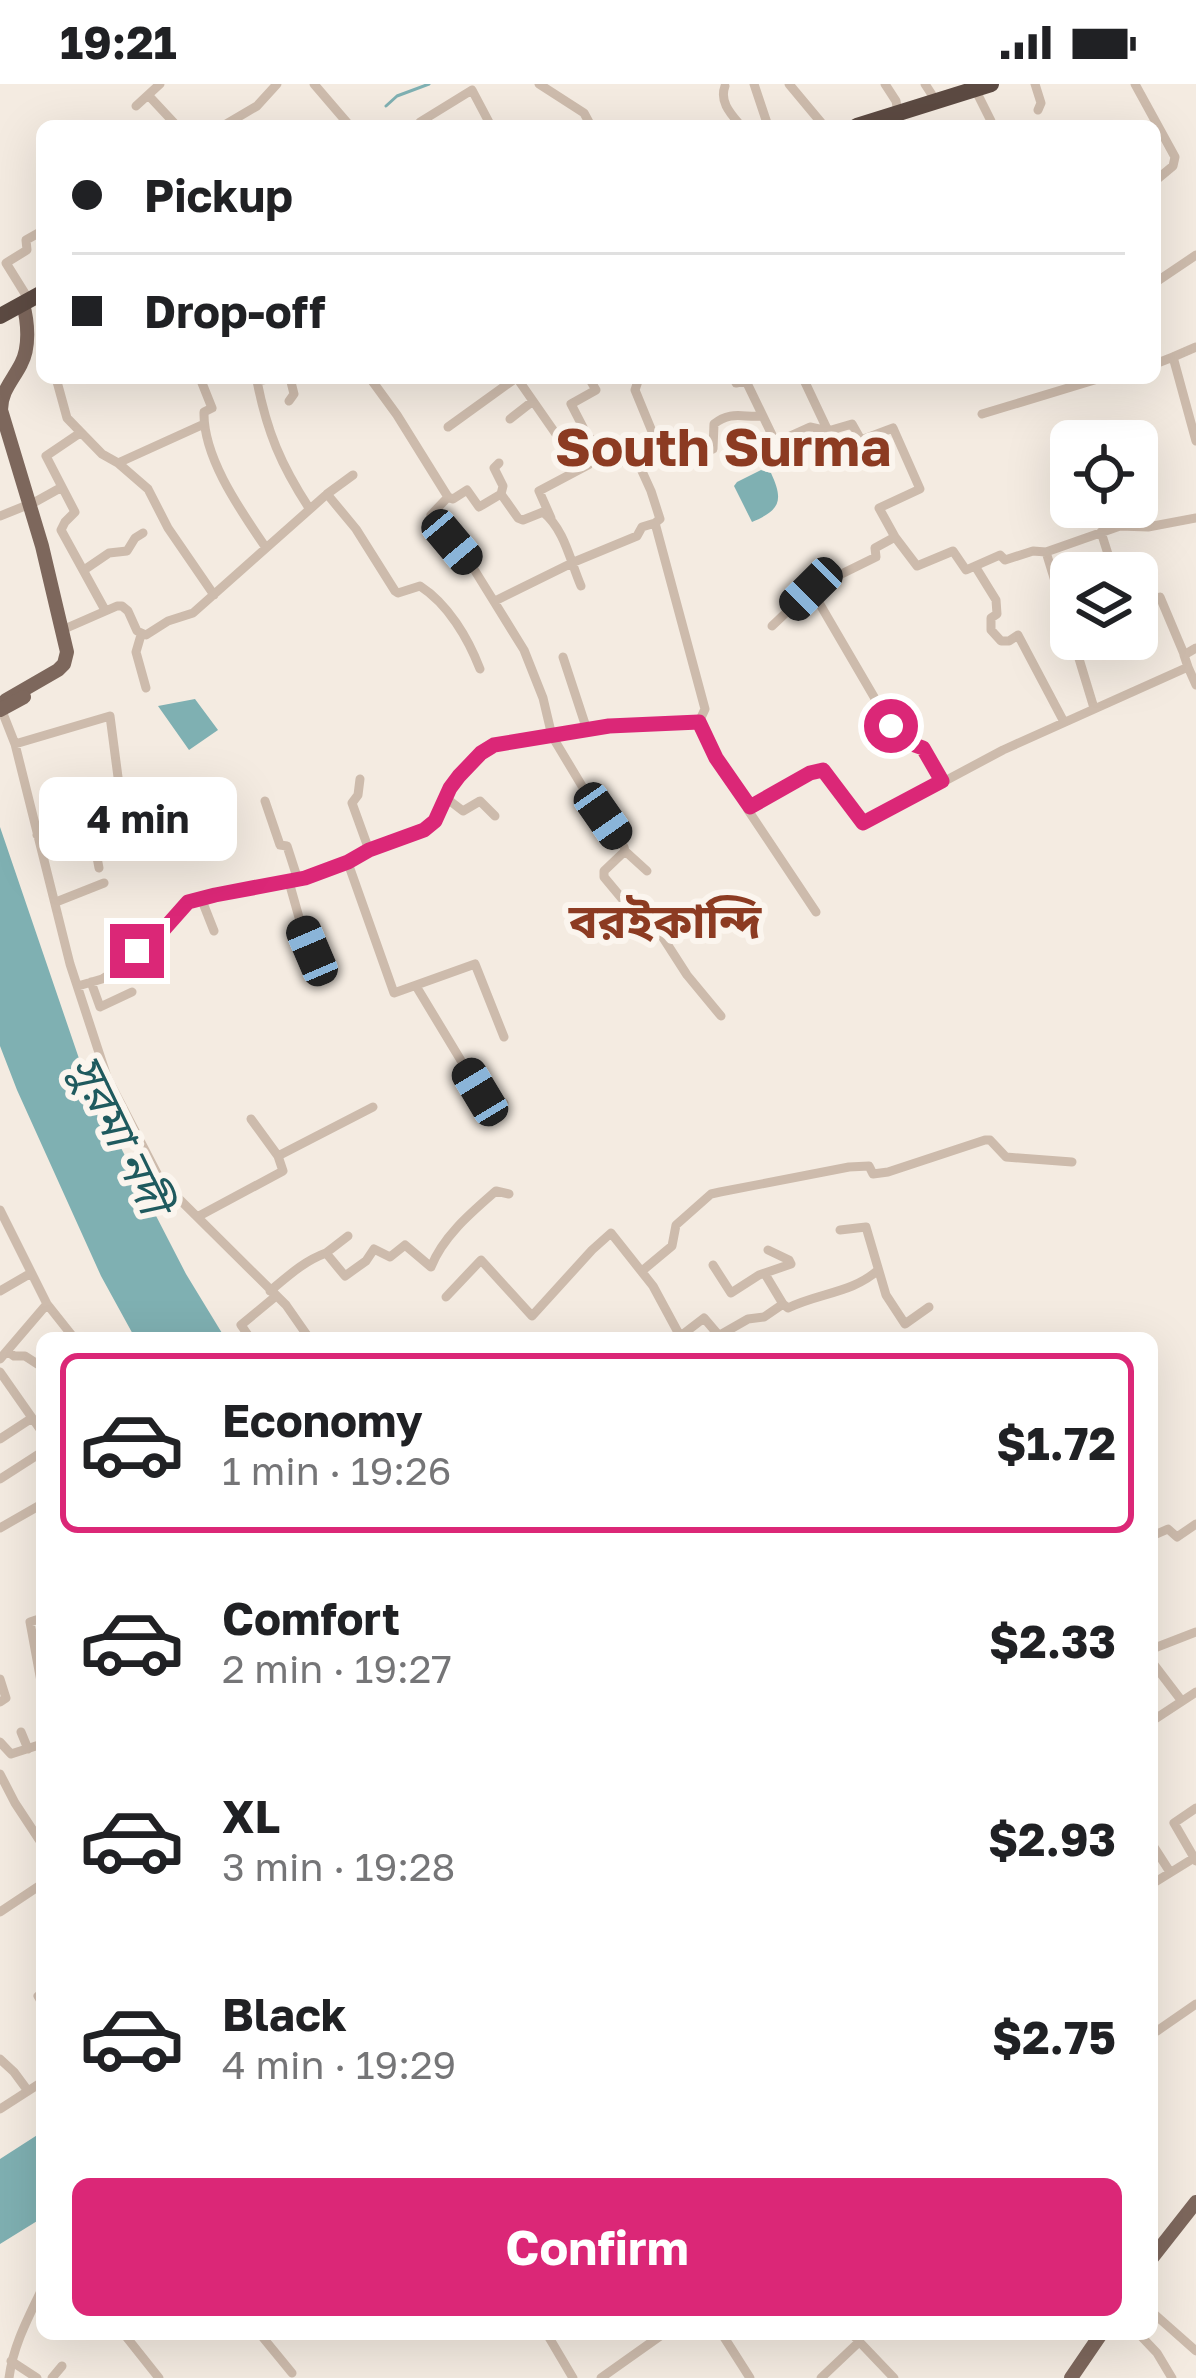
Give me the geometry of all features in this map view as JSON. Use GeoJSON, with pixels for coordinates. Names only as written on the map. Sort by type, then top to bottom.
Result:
{"type":"FeatureCollection","features":[{"type":"Feature","properties":{"kind":"highway"},"geometry":{"type":"LineString","coordinates":[[874,120],[977,87]]}},
{"type":"Feature","properties":{"kind":"highway"},"geometry":{"type":"LineString","coordinates":[[0,316],[35,298]]}},
{"type":"Feature","properties":{"kind":"main road"},"geometry":{"type":"LineString","coordinates":[[0,707],[62,674],[73,651],[5,407],[27,355],[35,298]]}},
{"type":"Feature","properties":{"kind":"main road"},"geometry":{"type":"LineString","coordinates":[[1158,2250],[1196,2202]]}},
{"type":"Feature","properties":{"kind":"main road"},"geometry":{"type":"LineString","coordinates":[[1071,2378],[1097,2340]]}},
{"type":"Feature","properties":{"kind":"street"},"geometry":{"type":"LineString","coordinates":[[136,106],[160,84]]}},
{"type":"Feature","properties":{"kind":"street"},"geometry":{"type":"LineString","coordinates":[[314,84],[345,120]]}},
{"type":"Feature","properties":{"kind":"street"},"geometry":{"type":"LineString","coordinates":[[539,84],[584,113],[587,120]]}},
{"type":"Feature","properties":{"kind":"street"},"geometry":{"type":"LineString","coordinates":[[754,84],[766,120]]}},
{"type":"Feature","properties":{"kind":"street"},"geometry":{"type":"LineString","coordinates":[[788,84],[819,120]]}},
{"type":"Feature","properties":{"kind":"street"},"geometry":{"type":"LineString","coordinates":[[886,84],[898,112]]}},
{"type":"Feature","properties":{"kind":"street"},"geometry":{"type":"LineString","coordinates":[[926,84],[936,101]]}},
{"type":"Feature","properties":{"kind":"street"},"geometry":{"type":"LineString","coordinates":[[1035,84],[1041,103],[1038,110]]}},
{"type":"Feature","properties":{"kind":"street"},"geometry":{"type":"LineString","coordinates":[[1135,84],[1155,120]]}},
{"type":"Feature","properties":{"kind":"street"},"geometry":{"type":"LineString","coordinates":[[233,120],[257,106],[273,85]]}},
{"type":"Feature","properties":{"kind":"street"},"geometry":{"type":"LineString","coordinates":[[724,86],[724,103],[737,120]]}},
{"type":"Feature","properties":{"kind":"street"},"geometry":{"type":"LineString","coordinates":[[426,120],[475,87],[489,120]]}},
{"type":"Feature","properties":{"kind":"street"},"geometry":{"type":"LineString","coordinates":[[977,87],[991,120]]}},
{"type":"Feature","properties":{"kind":"street"},"geometry":{"type":"LineString","coordinates":[[149,96],[171,120]]}},
{"type":"Feature","properties":{"kind":"street"},"geometry":{"type":"LineString","coordinates":[[1161,131],[1175,157],[1173,166],[1161,176]]}},
{"type":"Feature","properties":{"kind":"street"},"geometry":{"type":"LineString","coordinates":[[35,298],[6,263],[27,250],[26,240],[36,234]]}},
{"type":"Feature","properties":{"kind":"street"},"geometry":{"type":"LineString","coordinates":[[1161,279],[1196,255]]}},
{"type":"Feature","properties":{"kind":"street"},"geometry":{"type":"LineString","coordinates":[[1161,362],[1196,347]]}},
{"type":"Feature","properties":{"kind":"street"},"geometry":{"type":"LineString","coordinates":[[1173,357],[1196,441]]}},
{"type":"Feature","properties":{"kind":"street"},"geometry":{"type":"LineString","coordinates":[[58,384],[67,418],[102,454],[148,489],[168,528],[214,595]]}},
{"type":"Feature","properties":{"kind":"street"},"geometry":{"type":"LineString","coordinates":[[202,384],[212,409],[204,412],[204,424],[220,472],[266,548]]}},
{"type":"Feature","properties":{"kind":"street"},"geometry":{"type":"LineString","coordinates":[[257,384],[265,425],[285,472],[309,508]]}},
{"type":"Feature","properties":{"kind":"street"},"geometry":{"type":"LineString","coordinates":[[289,401],[294,394],[292,384]]}},
{"type":"Feature","properties":{"kind":"street"},"geometry":{"type":"LineString","coordinates":[[374,384],[451,500],[467,490],[481,507],[501,494],[503,486],[494,468],[499,463]]}},
{"type":"Feature","properties":{"kind":"street"},"geometry":{"type":"LineString","coordinates":[[448,427],[508,384]]}},
{"type":"Feature","properties":{"kind":"street"},"geometry":{"type":"LineString","coordinates":[[520,384],[565,447],[587,435]]}},
{"type":"Feature","properties":{"kind":"street"},"geometry":{"type":"LineString","coordinates":[[592,384],[596,390],[571,404],[598,446]]}},
{"type":"Feature","properties":{"kind":"street"},"geometry":{"type":"LineString","coordinates":[[637,384],[635,390],[658,446]]}},
{"type":"Feature","properties":{"kind":"street"},"geometry":{"type":"LineString","coordinates":[[747,384],[779,441],[810,427],[828,431],[852,424],[861,440],[893,428],[920,490],[879,508],[917,566],[953,551],[967,570],[1000,555],[1005,560],[1046,552],[1120,526],[1148,527],[1196,518]]}},
{"type":"Feature","properties":{"kind":"street"},"geometry":{"type":"LineString","coordinates":[[806,384],[828,431]]}},
{"type":"Feature","properties":{"kind":"street"},"geometry":{"type":"LineString","coordinates":[[982,414],[1081,384]]}},
{"type":"Feature","properties":{"kind":"street"},"geometry":{"type":"LineString","coordinates":[[510,419],[533,401]]}},
{"type":"Feature","properties":{"kind":"street"},"geometry":{"type":"LineString","coordinates":[[580,586],[539,490],[588,465],[585,458],[598,446],[616,445],[623,461],[669,444],[677,462],[713,449],[714,424],[720,419],[737,413],[763,416]]}},
{"type":"Feature","properties":{"kind":"street"},"geometry":{"type":"LineString","coordinates":[[118,463],[204,424]]}},
{"type":"Feature","properties":{"kind":"street"},"geometry":{"type":"LineString","coordinates":[[80,433],[46,456],[75,512],[61,530],[105,610]]}},
{"type":"Feature","properties":{"kind":"street"},"geometry":{"type":"LineString","coordinates":[[495,601],[637,536],[642,526],[660,519],[635,458]]}},
{"type":"Feature","properties":{"kind":"street"},"geometry":{"type":"LineString","coordinates":[[141,634],[193,614],[309,508],[353,475]]}},
{"type":"Feature","properties":{"kind":"street"},"geometry":{"type":"LineString","coordinates":[[0,516],[62,487]]}},
{"type":"Feature","properties":{"kind":"street"},"geometry":{"type":"LineString","coordinates":[[327,494],[395,590],[419,586],[431,593],[463,633],[480,669]]}},
{"type":"Feature","properties":{"kind":"street"},"geometry":{"type":"LineString","coordinates":[[501,494],[523,520],[550,510]]}},
{"type":"Feature","properties":{"kind":"street"},"geometry":{"type":"LineString","coordinates":[[448,497],[431,515],[472,566],[531,662],[552,736],[625,850],[647,871]]}},
{"type":"Feature","properties":{"kind":"street"},"geometry":{"type":"LineString","coordinates":[[655,523],[702,694],[705,709],[699,722]]}},
{"type":"Feature","properties":{"kind":"street"},"geometry":{"type":"LineString","coordinates":[[84,570],[112,552],[127,551],[142,532]]}},
{"type":"Feature","properties":{"kind":"street"},"geometry":{"type":"LineString","coordinates":[[1101,532],[1107,552]]}},
{"type":"Feature","properties":{"kind":"street"},"geometry":{"type":"LineString","coordinates":[[772,626],[811,589],[876,557],[875,548],[896,537]]}},
{"type":"Feature","properties":{"kind":"street"},"geometry":{"type":"LineString","coordinates":[[1046,552],[1050,565]]}},
{"type":"Feature","properties":{"kind":"street"},"geometry":{"type":"LineString","coordinates":[[976,566],[996,600],[992,630],[1001,641],[1018,635],[1064,722]]}},
{"type":"Feature","properties":{"kind":"street"},"geometry":{"type":"LineString","coordinates":[[811,589],[891,726],[909,743],[923,748],[942,781]]}},
{"type":"Feature","properties":{"kind":"street"},"geometry":{"type":"LineString","coordinates":[[1158,598],[1196,685]]}},
{"type":"Feature","properties":{"kind":"street"},"geometry":{"type":"LineString","coordinates":[[65,630],[122,606],[141,634],[136,652],[146,688]]}},
{"type":"Feature","properties":{"kind":"street"},"geometry":{"type":"LineString","coordinates":[[1184,654],[1196,648]]}},
{"type":"Feature","properties":{"kind":"street"},"geometry":{"type":"LineString","coordinates":[[563,656],[587,730]]}},
{"type":"Feature","properties":{"kind":"street"},"geometry":{"type":"LineString","coordinates":[[1079,660],[1094,708]]}},
{"type":"Feature","properties":{"kind":"street"},"geometry":{"type":"LineString","coordinates":[[750,807],[823,770],[863,823],[868,822],[942,781],[1188,667]]}},
{"type":"Feature","properties":{"kind":"street"},"geometry":{"type":"LineString","coordinates":[[0,707],[15,744],[70,964],[107,1077],[161,1180],[296,1315],[306,1332]]}},
{"type":"Feature","properties":{"kind":"street"},"geometry":{"type":"LineString","coordinates":[[15,744],[80,731],[110,716],[121,800]]}},
{"type":"Feature","properties":{"kind":"street"},"geometry":{"type":"LineString","coordinates":[[78,986],[115,971],[126,957],[149,946],[188,902],[294,881],[424,830],[435,821],[459,776],[494,745],[609,726],[699,722]]}},
{"type":"Feature","properties":{"kind":"street"},"geometry":{"type":"LineString","coordinates":[[699,722],[748,810],[817,912]]}},
{"type":"Feature","properties":{"kind":"street"},"geometry":{"type":"LineString","coordinates":[[360,779],[352,803],[369,850]]}},
{"type":"Feature","properties":{"kind":"street"},"geometry":{"type":"LineString","coordinates":[[446,798],[463,811],[480,801],[495,816]]}},
{"type":"Feature","properties":{"kind":"street"},"geometry":{"type":"LineString","coordinates":[[265,801],[280,845],[287,845],[312,951]]}},
{"type":"Feature","properties":{"kind":"street"},"geometry":{"type":"LineString","coordinates":[[37,835],[90,820],[99,868]]}},
{"type":"Feature","properties":{"kind":"street"},"geometry":{"type":"LineString","coordinates":[[625,850],[604,871],[604,877],[660,933],[721,1016]]}},
{"type":"Feature","properties":{"kind":"street"},"geometry":{"type":"LineString","coordinates":[[348,862],[393,991],[476,964],[504,1036]]}},
{"type":"Feature","properties":{"kind":"street"},"geometry":{"type":"LineString","coordinates":[[56,902],[104,883]]}},
{"type":"Feature","properties":{"kind":"street"},"geometry":{"type":"LineString","coordinates":[[201,898],[214,931]]}},
{"type":"Feature","properties":{"kind":"street"},"geometry":{"type":"LineString","coordinates":[[91,982],[100,1007],[132,992]]}},
{"type":"Feature","properties":{"kind":"street"},"geometry":{"type":"LineString","coordinates":[[416,986],[480,1092],[504,1103]]}},
{"type":"Feature","properties":{"kind":"street"},"geometry":{"type":"LineString","coordinates":[[278,1156],[373,1107]]}},
{"type":"Feature","properties":{"kind":"street"},"geometry":{"type":"LineString","coordinates":[[199,1216],[283,1171],[251,1118]]}},
{"type":"Feature","properties":{"kind":"street"},"geometry":{"type":"LineString","coordinates":[[642,1271],[672,1246],[676,1225],[710,1194],[849,1167],[868,1166],[873,1174],[888,1172],[985,1140],[1006,1157],[1072,1162]]}},
{"type":"Feature","properties":{"kind":"street"},"geometry":{"type":"LineString","coordinates":[[326,1253],[345,1276],[374,1250],[390,1257],[405,1245],[431,1267],[437,1252],[471,1213],[496,1190],[509,1194]]}},
{"type":"Feature","properties":{"kind":"street"},"geometry":{"type":"LineString","coordinates":[[0,1210],[47,1304],[69,1332]]}},
{"type":"Feature","properties":{"kind":"street"},"geometry":{"type":"LineString","coordinates":[[840,1229],[866,1227],[886,1295],[905,1324],[929,1307]]}},
{"type":"Feature","properties":{"kind":"street"},"geometry":{"type":"LineString","coordinates":[[446,1297],[481,1260],[532,1316],[611,1233],[653,1286],[676,1332]]}},
{"type":"Feature","properties":{"kind":"street"},"geometry":{"type":"LineString","coordinates":[[246,1332],[241,1325],[291,1273],[348,1236]]}},
{"type":"Feature","properties":{"kind":"street"},"geometry":{"type":"LineString","coordinates":[[713,1265],[731,1293],[790,1264],[789,1259],[768,1250]]}},
{"type":"Feature","properties":{"kind":"street"},"geometry":{"type":"LineString","coordinates":[[765,1274],[788,1308],[850,1288],[878,1270]]}},
{"type":"Feature","properties":{"kind":"street"},"geometry":{"type":"LineString","coordinates":[[0,1292],[31,1273]]}},
{"type":"Feature","properties":{"kind":"street"},"geometry":{"type":"LineString","coordinates":[[3,1355],[47,1304]]}},
{"type":"Feature","properties":{"kind":"street"},"geometry":{"type":"LineString","coordinates":[[728,1332],[783,1304]]}},
{"type":"Feature","properties":{"kind":"street"},"geometry":{"type":"LineString","coordinates":[[686,1332],[704,1318],[717,1332]]}},
{"type":"Feature","properties":{"kind":"street"},"geometry":{"type":"LineString","coordinates":[[3,1355],[25,1356],[36,1363]]}},
{"type":"Feature","properties":{"kind":"street"},"geometry":{"type":"LineString","coordinates":[[0,1372],[36,1424]]}},
{"type":"Feature","properties":{"kind":"street"},"geometry":{"type":"LineString","coordinates":[[0,1438],[32,1418]]}},
{"type":"Feature","properties":{"kind":"street"},"geometry":{"type":"LineString","coordinates":[[0,1478],[36,1456]]}},
{"type":"Feature","properties":{"kind":"street"},"geometry":{"type":"LineString","coordinates":[[0,1528],[36,1507]]}},
{"type":"Feature","properties":{"kind":"street"},"geometry":{"type":"LineString","coordinates":[[1158,1533],[1168,1529],[1178,1537],[1196,1524]]}},
{"type":"Feature","properties":{"kind":"street"},"geometry":{"type":"LineString","coordinates":[[36,1620],[29,1622],[36,1658]]}},
{"type":"Feature","properties":{"kind":"street"},"geometry":{"type":"LineString","coordinates":[[1158,1647],[1195,1634]]}},
{"type":"Feature","properties":{"kind":"street"},"geometry":{"type":"LineString","coordinates":[[1158,1670],[1181,1700]]}},
{"type":"Feature","properties":{"kind":"street"},"geometry":{"type":"LineString","coordinates":[[0,1679],[6,1698],[0,1702]]}},
{"type":"Feature","properties":{"kind":"street"},"geometry":{"type":"LineString","coordinates":[[1158,1717],[1196,1692]]}},
{"type":"Feature","properties":{"kind":"street"},"geometry":{"type":"LineString","coordinates":[[21,1732],[28,1749]]}},
{"type":"Feature","properties":{"kind":"street"},"geometry":{"type":"LineString","coordinates":[[0,1742],[5,1757],[36,1746]]}},
{"type":"Feature","properties":{"kind":"street"},"geometry":{"type":"LineString","coordinates":[[0,1774],[36,1835]]}},
{"type":"Feature","properties":{"kind":"street"},"geometry":{"type":"LineString","coordinates":[[1158,1880],[1195,1860],[1174,1823],[1196,1808]]}},
{"type":"Feature","properties":{"kind":"street"},"geometry":{"type":"LineString","coordinates":[[1158,1853],[1170,1872]]}},
{"type":"Feature","properties":{"kind":"street"},"geometry":{"type":"LineString","coordinates":[[0,1912],[36,1888]]}},
{"type":"Feature","properties":{"kind":"street"},"geometry":{"type":"LineString","coordinates":[[1158,2030],[1196,2004]]}},
{"type":"Feature","properties":{"kind":"street"},"geometry":{"type":"LineString","coordinates":[[0,2059],[28,2091]]}},
{"type":"Feature","properties":{"kind":"street"},"geometry":{"type":"LineString","coordinates":[[0,2109],[36,2086]]}},
{"type":"Feature","properties":{"kind":"street"},"geometry":{"type":"LineString","coordinates":[[9,2378],[11,2361],[36,2300]]}},
{"type":"Feature","properties":{"kind":"street"},"geometry":{"type":"LineString","coordinates":[[1158,2317],[1196,2351]]}},
{"type":"Feature","properties":{"kind":"street"},"geometry":{"type":"LineString","coordinates":[[129,2340],[159,2378]]}},
{"type":"Feature","properties":{"kind":"street"},"geometry":{"type":"LineString","coordinates":[[265,2340],[292,2373]]}},
{"type":"Feature","properties":{"kind":"street"},"geometry":{"type":"LineString","coordinates":[[552,2340],[574,2378]]}},
{"type":"Feature","properties":{"kind":"street"},"geometry":{"type":"LineString","coordinates":[[601,2378],[655,2340]]}},
{"type":"Feature","properties":{"kind":"street"},"geometry":{"type":"LineString","coordinates":[[726,2340],[750,2378]]}},
{"type":"Feature","properties":{"kind":"street"},"geometry":{"type":"LineString","coordinates":[[821,2378],[853,2340]]}},
{"type":"Feature","properties":{"kind":"street"},"geometry":{"type":"LineString","coordinates":[[857,2340],[894,2378]]}},
{"type":"Feature","properties":{"kind":"street"},"geometry":{"type":"LineString","coordinates":[[1145,2340],[1172,2378]]}},
{"type":"Feature","properties":{"kind":"street"},"geometry":{"type":"LineString","coordinates":[[11,2361],[38,2378]]}},
{"type":"Feature","properties":{"kind":"street"},"geometry":{"type":"LineString","coordinates":[[52,2378],[62,2366]]}},
{"type":"Feature","properties":{"kind":"water"},"geometry":{"type":"Polygon","coordinates":[[[761,470],[771,473],[778,498],[774,509],[752,522],[734,486],[761,470]]]}},
{"type":"Feature","properties":{"kind":"water"},"geometry":{"type":"Polygon","coordinates":[[[195,699],[218,730],[189,750],[158,706],[195,699]]]}},
{"type":"Feature","properties":{"kind":"water"},"geometry":{"type":"Polygon","coordinates":[[[0,827],[87,1082],[186,1274],[221,1332],[132,1332],[101,1276],[0,1046],[0,827]]]}},
{"type":"Feature","properties":{"kind":"water"},"geometry":{"type":"Polygon","coordinates":[[[36,2136],[36,2222],[0,2244],[0,2159],[36,2136]]]}},
{"type":"Feature","properties":{"kind":"waterway"},"geometry":{"type":"LineString","coordinates":[[386,106],[397,96],[429,84]]}},
{"type":"Feature","properties":{"kind":"waterway"},"geometry":{"type":"LineString","coordinates":[[127,811],[177,802],[176,796],[215,781]]}},
{"type":"Feature","properties":{"kind":"district","name":"South Surma"},"geometry":{"type":"Point","coordinates":[723,447]}},
{"type":"Feature","properties":{"kind":"district","name":"বরইকান্দি"},"geometry":{"type":"Point","coordinates":[665,921]}},
{"type":"Feature","properties":{"kind":"route"},"geometry":{"type":"LineString","coordinates":[[137,951],[149,946],[188,902],[332,870],[424,830],[435,821],[459,776],[494,745],[609,726],[699,722],[716,758],[750,807],[823,770],[863,823],[942,781],[923,748],[909,743],[891,726]]}},
{"type":"Feature","properties":{"kind":"water label","name":"সুরমা নদী"},"geometry":{"type":"Point","coordinates":[120,1134]}}]}
